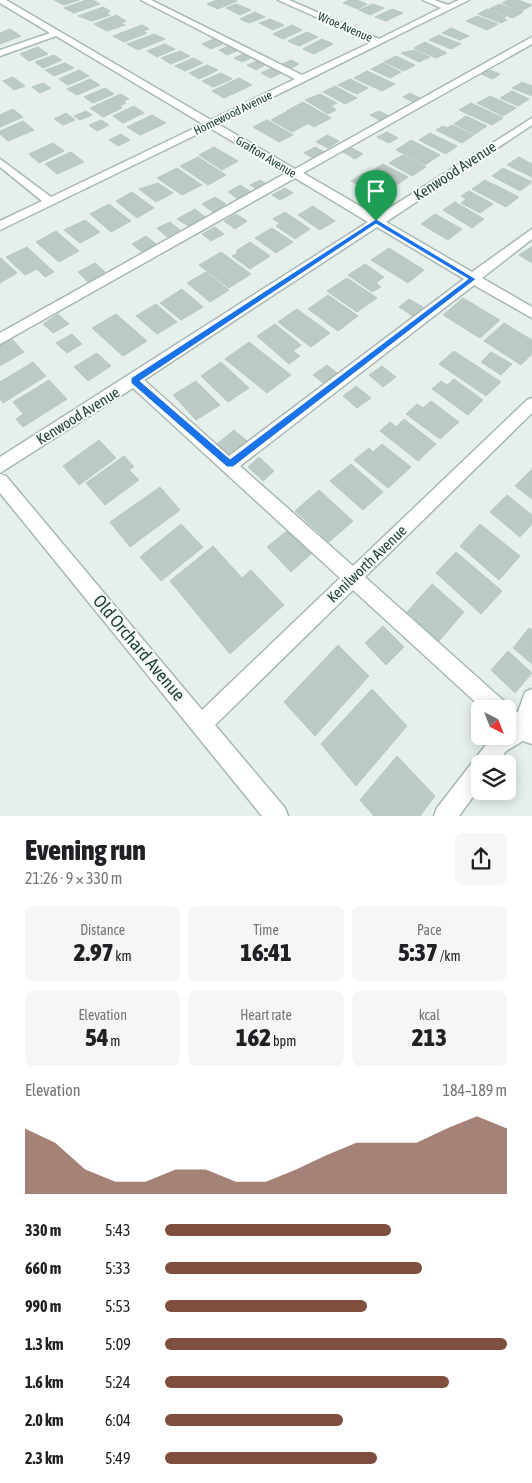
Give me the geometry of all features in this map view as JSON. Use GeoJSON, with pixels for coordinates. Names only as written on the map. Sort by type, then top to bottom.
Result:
{"type":"FeatureCollection","features":[{"type":"Feature","properties":{"kind":"street","name":"Grafton Avenue"},"geometry":{"type":"LineString","coordinates":[[0,0],[532,313]]}},
{"type":"Feature","properties":{"kind":"street"},"geometry":{"type":"LineString","coordinates":[[145,0],[302,79]]}},
{"type":"Feature","properties":{"kind":"street","name":"Wroe Avenue"},"geometry":{"type":"LineString","coordinates":[[282,0],[379,42]]}},
{"type":"Feature","properties":{"kind":"street"},"geometry":{"type":"LineString","coordinates":[[427,0],[448,8]]}},
{"type":"Feature","properties":{"kind":"street","name":"Homewood Avenue"},"geometry":{"type":"LineString","coordinates":[[0,226],[465,0]]}},
{"type":"Feature","properties":{"kind":"street"},"geometry":{"type":"LineString","coordinates":[[0,53],[57,33]]}},
{"type":"Feature","properties":{"kind":"street"},"geometry":{"type":"LineString","coordinates":[[0,339],[532,40]]}},
{"type":"Feature","properties":{"kind":"street","name":"Kenwood Avenue"},"geometry":{"type":"LineString","coordinates":[[0,466],[532,121]]}},
{"type":"Feature","properties":{"kind":"street"},"geometry":{"type":"LineString","coordinates":[[0,162],[49,202]]}},
{"type":"Feature","properties":{"kind":"street"},"geometry":{"type":"LineString","coordinates":[[230,465],[532,233]]}},
{"type":"Feature","properties":{"kind":"street"},"geometry":{"type":"LineString","coordinates":[[134,380],[488,700]]}},
{"type":"Feature","properties":{"kind":"street","name":"Kenilworth Avenue"},"geometry":{"type":"LineString","coordinates":[[202,724],[532,404]]}},
{"type":"Feature","properties":{"kind":"street","name":"Old Orchard Avenue"},"geometry":{"type":"LineString","coordinates":[[0,480],[277,816]]}},
{"type":"Feature","properties":{"kind":"street"},"geometry":{"type":"LineString","coordinates":[[491,755],[499,744],[520,727],[532,699]]}},
{"type":"Feature","properties":{"kind":"street"},"geometry":{"type":"LineString","coordinates":[[445,816],[471,781]]}},
{"type":"Feature","properties":{"kind":"building"},"geometry":{"type":"Polygon","coordinates":[[[54,0],[79,0],[64,5],[54,0]]]}},
{"type":"Feature","properties":{"kind":"building"},"geometry":{"type":"Polygon","coordinates":[[[86,0],[93,0],[100,4],[74,13],[64,8],[86,0]]]}},
{"type":"Feature","properties":{"kind":"building"},"geometry":{"type":"Polygon","coordinates":[[[217,0],[237,1],[218,9],[207,4],[217,0]]]}},
{"type":"Feature","properties":{"kind":"building"},"geometry":{"type":"Polygon","coordinates":[[[349,0],[357,0],[367,4],[358,9],[343,3],[349,0]]]}},
{"type":"Feature","properties":{"kind":"building"},"geometry":{"type":"Polygon","coordinates":[[[508,0],[518,0],[532,5],[522,11],[502,3],[508,0]]]}},
{"type":"Feature","properties":{"kind":"building"},"geometry":{"type":"Polygon","coordinates":[[[236,4],[251,10],[240,15],[226,8],[236,4]]]}},
{"type":"Feature","properties":{"kind":"building"},"geometry":{"type":"Polygon","coordinates":[[[373,4],[384,8],[370,15],[359,10],[373,4]]]}},
{"type":"Feature","properties":{"kind":"building"},"geometry":{"type":"Polygon","coordinates":[[[499,4],[523,12],[513,18],[489,9],[499,4]]]}},
{"type":"Feature","properties":{"kind":"building"},"geometry":{"type":"Polygon","coordinates":[[[103,7],[110,11],[106,13],[110,15],[92,21],[78,16],[103,7]]]}},
{"type":"Feature","properties":{"kind":"building"},"geometry":{"type":"Polygon","coordinates":[[[392,9],[403,13],[386,21],[375,17],[392,9]]]}},
{"type":"Feature","properties":{"kind":"building"},"geometry":{"type":"Polygon","coordinates":[[[487,9],[506,17],[503,19],[507,20],[501,23],[478,14],[487,9]]]}},
{"type":"Feature","properties":{"kind":"building"},"geometry":{"type":"Polygon","coordinates":[[[255,12],[265,17],[249,23],[240,19],[255,12]]]}},
{"type":"Feature","properties":{"kind":"building"},"geometry":{"type":"Polygon","coordinates":[[[116,15],[126,21],[121,23],[125,25],[107,31],[94,24],[116,15]]]}},
{"type":"Feature","properties":{"kind":"building"},"geometry":{"type":"Polygon","coordinates":[[[477,16],[498,24],[487,30],[466,21],[477,16]]]}},
{"type":"Feature","properties":{"kind":"building"},"geometry":{"type":"Polygon","coordinates":[[[270,19],[284,25],[273,30],[259,23],[270,19]]]}},
{"type":"Feature","properties":{"kind":"building"},"geometry":{"type":"Polygon","coordinates":[[[142,25],[149,29],[143,31],[147,33],[124,42],[113,36],[142,25]]]}},
{"type":"Feature","properties":{"kind":"building"},"geometry":{"type":"Polygon","coordinates":[[[292,25],[302,30],[283,39],[273,34],[292,25]]]}},
{"type":"Feature","properties":{"kind":"building"},"geometry":{"type":"Polygon","coordinates":[[[451,28],[469,36],[460,40],[442,33],[451,28]]]}},
{"type":"Feature","properties":{"kind":"building"},"geometry":{"type":"Polygon","coordinates":[[[10,29],[21,36],[0,44],[0,33],[10,29]]]}},
{"type":"Feature","properties":{"kind":"building"},"geometry":{"type":"Polygon","coordinates":[[[307,32],[318,37],[299,46],[288,41],[307,32]]]}},
{"type":"Feature","properties":{"kind":"building"},"geometry":{"type":"Polygon","coordinates":[[[154,34],[165,39],[138,50],[127,44],[154,34]]]}},
{"type":"Feature","properties":{"kind":"building"},"geometry":{"type":"Polygon","coordinates":[[[439,35],[461,44],[451,49],[429,40],[439,35]]]}},
{"type":"Feature","properties":{"kind":"building"},"geometry":{"type":"Polygon","coordinates":[[[214,39],[223,44],[211,49],[202,44],[214,39]]]}},
{"type":"Feature","properties":{"kind":"building"},"geometry":{"type":"Polygon","coordinates":[[[322,39],[333,44],[314,54],[303,49],[322,39]]]}},
{"type":"Feature","properties":{"kind":"building"},"geometry":{"type":"Polygon","coordinates":[[[425,42],[447,53],[436,58],[414,48],[425,42]]]}},
{"type":"Feature","properties":{"kind":"building"},"geometry":{"type":"Polygon","coordinates":[[[165,44],[175,49],[157,57],[147,51],[165,44]]]}},
{"type":"Feature","properties":{"kind":"building"},"geometry":{"type":"Polygon","coordinates":[[[229,46],[237,51],[227,55],[219,50],[229,46]]]}},
{"type":"Feature","properties":{"kind":"building"},"geometry":{"type":"Polygon","coordinates":[[[38,47],[48,54],[29,61],[20,54],[38,47]]]}},
{"type":"Feature","properties":{"kind":"building"},"geometry":{"type":"Polygon","coordinates":[[[415,50],[430,57],[419,62],[401,53],[415,50]]]}},
{"type":"Feature","properties":{"kind":"building"},"geometry":{"type":"Polygon","coordinates":[[[180,51],[190,56],[171,64],[161,58],[180,51]]]}},
{"type":"Feature","properties":{"kind":"building"},"geometry":{"type":"Polygon","coordinates":[[[243,54],[251,58],[242,62],[234,58],[243,54]]]}},
{"type":"Feature","properties":{"kind":"building"},"geometry":{"type":"Polygon","coordinates":[[[54,55],[62,60],[43,68],[35,62],[54,55]]]}},
{"type":"Feature","properties":{"kind":"building"},"geometry":{"type":"Polygon","coordinates":[[[396,56],[415,65],[404,71],[384,62],[396,56]]]}},
{"type":"Feature","properties":{"kind":"building"},"geometry":{"type":"Polygon","coordinates":[[[193,58],[203,63],[185,71],[175,66],[193,58]]]}},
{"type":"Feature","properties":{"kind":"building"},"geometry":{"type":"Polygon","coordinates":[[[291,60],[299,64],[290,69],[282,64],[291,60]]]}},
{"type":"Feature","properties":{"kind":"building"},"geometry":{"type":"Polygon","coordinates":[[[257,61],[265,65],[256,70],[247,65],[257,61]]]}},
{"type":"Feature","properties":{"kind":"building"},"geometry":{"type":"Polygon","coordinates":[[[65,63],[74,68],[54,76],[45,70],[65,63]]]}},
{"type":"Feature","properties":{"kind":"building"},"geometry":{"type":"Polygon","coordinates":[[[383,63],[401,72],[390,78],[371,69],[383,63]]]}},
{"type":"Feature","properties":{"kind":"building"},"geometry":{"type":"Polygon","coordinates":[[[207,65],[218,70],[199,79],[189,73],[207,65]]]}},
{"type":"Feature","properties":{"kind":"building"},"geometry":{"type":"Polygon","coordinates":[[[272,68],[281,73],[271,78],[261,73],[272,68]]]}},
{"type":"Feature","properties":{"kind":"building"},"geometry":{"type":"Polygon","coordinates":[[[79,70],[89,76],[68,85],[59,79],[79,70]]]}},
{"type":"Feature","properties":{"kind":"building"},"geometry":{"type":"Polygon","coordinates":[[[489,70],[500,74],[493,79],[481,74],[489,70]]]}},
{"type":"Feature","properties":{"kind":"building"},"geometry":{"type":"Polygon","coordinates":[[[367,71],[395,84],[382,91],[354,78],[367,71]]]}},
{"type":"Feature","properties":{"kind":"building"},"geometry":{"type":"Polygon","coordinates":[[[221,73],[232,79],[213,87],[202,81],[221,73]]]}},
{"type":"Feature","properties":{"kind":"building"},"geometry":{"type":"Polygon","coordinates":[[[13,77],[25,86],[14,90],[3,81],[13,77]]]}},
{"type":"Feature","properties":{"kind":"building"},"geometry":{"type":"Polygon","coordinates":[[[239,78],[252,85],[224,98],[212,91],[239,78]]]}},
{"type":"Feature","properties":{"kind":"building"},"geometry":{"type":"Polygon","coordinates":[[[90,79],[100,85],[77,95],[67,89],[90,79]]]}},
{"type":"Feature","properties":{"kind":"building"},"geometry":{"type":"Polygon","coordinates":[[[350,79],[368,88],[357,94],[338,85],[350,79]]]}},
{"type":"Feature","properties":{"kind":"building"},"geometry":{"type":"Polygon","coordinates":[[[522,82],[532,86],[532,96],[512,88],[522,82]]]}},
{"type":"Feature","properties":{"kind":"building"},"geometry":{"type":"Polygon","coordinates":[[[43,83],[51,88],[40,93],[32,87],[43,83]]]}},
{"type":"Feature","properties":{"kind":"building"},"geometry":{"type":"Polygon","coordinates":[[[335,86],[357,98],[345,104],[323,92],[335,86]]]}},
{"type":"Feature","properties":{"kind":"building"},"geometry":{"type":"Polygon","coordinates":[[[105,88],[114,94],[93,103],[84,97],[105,88]]]}},
{"type":"Feature","properties":{"kind":"building"},"geometry":{"type":"Polygon","coordinates":[[[512,91],[529,99],[518,106],[500,98],[512,91]]]}},
{"type":"Feature","properties":{"kind":"building"},"geometry":{"type":"Polygon","coordinates":[[[410,93],[420,98],[413,102],[403,97],[410,93]]]}},
{"type":"Feature","properties":{"kind":"building"},"geometry":{"type":"Polygon","coordinates":[[[121,94],[129,99],[123,101],[126,103],[120,106],[122,108],[103,117],[90,108],[121,94]]]}},
{"type":"Feature","properties":{"kind":"building"},"geometry":{"type":"Polygon","coordinates":[[[320,94],[337,103],[331,106],[336,110],[328,114],[305,100],[320,94]]]}},
{"type":"Feature","properties":{"kind":"building"},"geometry":{"type":"Polygon","coordinates":[[[490,96],[516,108],[503,116],[477,103],[490,96]]]}},
{"type":"Feature","properties":{"kind":"building"},"geometry":{"type":"Polygon","coordinates":[[[303,102],[331,118],[314,127],[286,111],[303,102]]]}},
{"type":"Feature","properties":{"kind":"building"},"geometry":{"type":"Polygon","coordinates":[[[471,103],[503,118],[492,125],[459,110],[471,103]]]}},
{"type":"Feature","properties":{"kind":"building"},"geometry":{"type":"Polygon","coordinates":[[[134,106],[144,113],[123,123],[113,116],[134,106]]]}},
{"type":"Feature","properties":{"kind":"building"},"geometry":{"type":"Polygon","coordinates":[[[13,109],[23,117],[0,127],[0,115],[13,109]]]}},
{"type":"Feature","properties":{"kind":"building"},"geometry":{"type":"Polygon","coordinates":[[[86,111],[92,115],[80,120],[74,116],[86,111]]]}},
{"type":"Feature","properties":{"kind":"building"},"geometry":{"type":"Polygon","coordinates":[[[379,111],[389,116],[381,121],[370,115],[379,111]]]}},
{"type":"Feature","properties":{"kind":"building"},"geometry":{"type":"Polygon","coordinates":[[[286,112],[307,124],[292,132],[271,120],[286,112]]]}},
{"type":"Feature","properties":{"kind":"building"},"geometry":{"type":"Polygon","coordinates":[[[66,113],[75,120],[63,125],[54,119],[66,113]]]}},
{"type":"Feature","properties":{"kind":"building"},"geometry":{"type":"Polygon","coordinates":[[[152,115],[166,123],[140,135],[127,127],[152,115]]]}},
{"type":"Feature","properties":{"kind":"building"},"geometry":{"type":"Polygon","coordinates":[[[466,116],[487,126],[475,134],[454,124],[466,116]]]}},
{"type":"Feature","properties":{"kind":"building"},"geometry":{"type":"Polygon","coordinates":[[[101,120],[109,125],[97,131],[89,125],[101,120]]]}},
{"type":"Feature","properties":{"kind":"building"},"geometry":{"type":"Polygon","coordinates":[[[267,120],[293,135],[279,142],[253,127],[267,120]]]}},
{"type":"Feature","properties":{"kind":"building"},"geometry":{"type":"Polygon","coordinates":[[[23,121],[34,130],[8,141],[0,134],[0,131],[23,121]]]}},
{"type":"Feature","properties":{"kind":"building"},"geometry":{"type":"Polygon","coordinates":[[[452,125],[474,135],[462,143],[436,130],[443,126],[447,128],[452,125]]]}},
{"type":"Feature","properties":{"kind":"building"},"geometry":{"type":"Polygon","coordinates":[[[387,132],[398,138],[389,143],[377,137],[387,132]]]}},
{"type":"Feature","properties":{"kind":"building"},"geometry":{"type":"Polygon","coordinates":[[[430,133],[457,146],[446,154],[419,140],[430,133]]]}},
{"type":"Feature","properties":{"kind":"building"},"geometry":{"type":"Polygon","coordinates":[[[121,134],[130,140],[118,146],[109,140],[121,134]]]}},
{"type":"Feature","properties":{"kind":"building"},"geometry":{"type":"Polygon","coordinates":[[[327,135],[339,141],[328,148],[316,142],[327,135]]]}},
{"type":"Feature","properties":{"kind":"building"},"geometry":{"type":"Polygon","coordinates":[[[411,140],[440,155],[425,165],[396,150],[411,140]]]}},
{"type":"Feature","properties":{"kind":"building"},"geometry":{"type":"Polygon","coordinates":[[[53,143],[64,151],[39,163],[29,154],[53,143]]]}},
{"type":"Feature","properties":{"kind":"building"},"geometry":{"type":"Polygon","coordinates":[[[214,147],[238,161],[222,170],[199,155],[214,147]]]}},
{"type":"Feature","properties":{"kind":"building"},"geometry":{"type":"Polygon","coordinates":[[[315,147],[326,153],[315,159],[304,153],[315,147]]]}},
{"type":"Feature","properties":{"kind":"building"},"geometry":{"type":"Polygon","coordinates":[[[352,148],[363,154],[355,159],[343,152],[352,148]]]}},
{"type":"Feature","properties":{"kind":"building"},"geometry":{"type":"Polygon","coordinates":[[[71,152],[84,162],[57,174],[45,164],[71,152]]]}},
{"type":"Feature","properties":{"kind":"building"},"geometry":{"type":"Polygon","coordinates":[[[403,155],[426,167],[412,176],[389,163],[403,155]]]}},
{"type":"Feature","properties":{"kind":"building"},"geometry":{"type":"Polygon","coordinates":[[[198,157],[226,175],[208,185],[180,166],[198,157]]]}},
{"type":"Feature","properties":{"kind":"building"},"geometry":{"type":"Polygon","coordinates":[[[519,157],[532,164],[532,177],[507,165],[519,157]]]}},
{"type":"Feature","properties":{"kind":"building"},"geometry":{"type":"Polygon","coordinates":[[[383,164],[408,177],[394,187],[369,173],[383,164]]]}},
{"type":"Feature","properties":{"kind":"building"},"geometry":{"type":"Polygon","coordinates":[[[177,168],[202,185],[182,195],[157,178],[177,168]]]}},
{"type":"Feature","properties":{"kind":"building"},"geometry":{"type":"Polygon","coordinates":[[[503,168],[532,182],[520,191],[492,176],[503,168]]]}},
{"type":"Feature","properties":{"kind":"building"},"geometry":{"type":"Polygon","coordinates":[[[364,173],[388,187],[376,196],[351,181],[364,173]]]}},
{"type":"Feature","properties":{"kind":"building"},"geometry":{"type":"Polygon","coordinates":[[[260,180],[268,185],[258,190],[250,185],[260,180]]]}},
{"type":"Feature","properties":{"kind":"building"},"geometry":{"type":"Polygon","coordinates":[[[485,180],[519,197],[506,207],[472,189],[485,180]]]}},
{"type":"Feature","properties":{"kind":"building"},"geometry":{"type":"Polygon","coordinates":[[[158,183],[173,193],[156,202],[139,189],[158,183]]]}},
{"type":"Feature","properties":{"kind":"building"},"geometry":{"type":"Polygon","coordinates":[[[240,185],[251,192],[238,199],[228,192],[240,185]]]}},
{"type":"Feature","properties":{"kind":"building"},"geometry":{"type":"Polygon","coordinates":[[[285,188],[293,193],[280,200],[272,195],[285,188]]]}},
{"type":"Feature","properties":{"kind":"building"},"geometry":{"type":"Polygon","coordinates":[[[469,191],[493,204],[480,213],[461,203],[466,199],[461,196],[469,191]]]}},
{"type":"Feature","properties":{"kind":"building"},"geometry":{"type":"Polygon","coordinates":[[[132,192],[154,208],[137,218],[116,201],[132,192]]]}},
{"type":"Feature","properties":{"kind":"building"},"geometry":{"type":"Polygon","coordinates":[[[215,197],[226,204],[213,212],[202,204],[215,197]]]}},
{"type":"Feature","properties":{"kind":"building"},"geometry":{"type":"Polygon","coordinates":[[[455,202],[484,219],[472,228],[443,210],[455,202]]]}},
{"type":"Feature","properties":{"kind":"building"},"geometry":{"type":"Polygon","coordinates":[[[109,204],[131,221],[111,232],[90,214],[109,204]]]}},
{"type":"Feature","properties":{"kind":"building"},"geometry":{"type":"Polygon","coordinates":[[[313,206],[335,221],[320,230],[298,215],[313,206]]]}},
{"type":"Feature","properties":{"kind":"building"},"geometry":{"type":"Polygon","coordinates":[[[195,209],[205,217],[188,226],[177,219],[195,209]]]}},
{"type":"Feature","properties":{"kind":"building"},"geometry":{"type":"Polygon","coordinates":[[[285,212],[310,229],[295,239],[276,226],[280,223],[273,219],[285,212]]]}},
{"type":"Feature","properties":{"kind":"building"},"geometry":{"type":"Polygon","coordinates":[[[236,214],[247,221],[235,229],[224,221],[236,214]]]}},
{"type":"Feature","properties":{"kind":"building"},"geometry":{"type":"Polygon","coordinates":[[[435,214],[462,229],[448,240],[421,224],[435,214]]]}},
{"type":"Feature","properties":{"kind":"building"},"geometry":{"type":"Polygon","coordinates":[[[85,220],[100,232],[80,243],[64,230],[85,220]]]}},
{"type":"Feature","properties":{"kind":"building"},"geometry":{"type":"Polygon","coordinates":[[[170,222],[180,230],[167,237],[157,228],[170,222]]]}},
{"type":"Feature","properties":{"kind":"building"},"geometry":{"type":"Polygon","coordinates":[[[215,227],[224,234],[211,241],[202,234],[215,227]]]}},
{"type":"Feature","properties":{"kind":"building"},"geometry":{"type":"Polygon","coordinates":[[[272,228],[293,242],[276,253],[255,238],[272,228]]]}},
{"type":"Feature","properties":{"kind":"building"},"geometry":{"type":"Polygon","coordinates":[[[56,231],[79,251],[59,262],[36,242],[56,231]]]}},
{"type":"Feature","properties":{"kind":"building"},"geometry":{"type":"Polygon","coordinates":[[[146,236],[156,244],[142,252],[132,244],[146,236]]]}},
{"type":"Feature","properties":{"kind":"building"},"geometry":{"type":"Polygon","coordinates":[[[250,242],[270,256],[250,269],[232,256],[250,242]]]}},
{"type":"Feature","properties":{"kind":"building"},"geometry":{"type":"Polygon","coordinates":[[[27,247],[54,272],[45,277],[37,269],[25,275],[6,257],[27,247]]]}},
{"type":"Feature","properties":{"kind":"building"},"geometry":{"type":"Polygon","coordinates":[[[532,247],[532,263],[519,255],[532,247]]]}},
{"type":"Feature","properties":{"kind":"building"},"geometry":{"type":"Polygon","coordinates":[[[389,248],[424,270],[408,283],[371,260],[389,248]]]}},
{"type":"Feature","properties":{"kind":"building"},"geometry":{"type":"Polygon","coordinates":[[[221,252],[251,274],[229,288],[199,265],[221,252]]]}},
{"type":"Feature","properties":{"kind":"building"},"geometry":{"type":"Polygon","coordinates":[[[0,259],[17,273],[0,283],[0,259]]]}},
{"type":"Feature","properties":{"kind":"building"},"geometry":{"type":"Polygon","coordinates":[[[95,263],[105,272],[88,282],[78,272],[95,263]]]}},
{"type":"Feature","properties":{"kind":"building"},"geometry":{"type":"Polygon","coordinates":[[[365,264],[384,277],[376,283],[381,287],[372,292],[348,275],[365,264]]]}},
{"type":"Feature","properties":{"kind":"building"},"geometry":{"type":"Polygon","coordinates":[[[206,272],[229,290],[210,302],[187,283],[206,272]]]}},
{"type":"Feature","properties":{"kind":"building"},"geometry":{"type":"Polygon","coordinates":[[[347,278],[377,298],[357,312],[327,291],[347,278]]]}},
{"type":"Feature","properties":{"kind":"building"},"geometry":{"type":"Polygon","coordinates":[[[182,289],[203,307],[181,320],[160,303],[182,289]]]}},
{"type":"Feature","properties":{"kind":"building"},"geometry":{"type":"Polygon","coordinates":[[[328,295],[358,316],[338,331],[308,309],[328,295]]]}},
{"type":"Feature","properties":{"kind":"building"},"geometry":{"type":"Polygon","coordinates":[[[463,298],[500,320],[480,338],[443,315],[463,298]]]}},
{"type":"Feature","properties":{"kind":"building"},"geometry":{"type":"Polygon","coordinates":[[[409,299],[423,307],[413,316],[399,307],[409,299]]]}},
{"type":"Feature","properties":{"kind":"building"},"geometry":{"type":"Polygon","coordinates":[[[156,304],[177,322],[157,334],[136,316],[156,304]]]}},
{"type":"Feature","properties":{"kind":"building"},"geometry":{"type":"Polygon","coordinates":[[[297,309],[330,333],[311,347],[278,322],[297,309]]]}},
{"type":"Feature","properties":{"kind":"building"},"geometry":{"type":"Polygon","coordinates":[[[58,314],[69,324],[53,333],[43,324],[58,314]]]}},
{"type":"Feature","properties":{"kind":"building"},"geometry":{"type":"Polygon","coordinates":[[[116,314],[147,341],[123,356],[92,328],[116,314]]]}},
{"type":"Feature","properties":{"kind":"building"},"geometry":{"type":"Polygon","coordinates":[[[504,323],[532,340],[532,354],[521,365],[484,341],[504,323]]]}},
{"type":"Feature","properties":{"kind":"building"},"geometry":{"type":"Polygon","coordinates":[[[275,324],[301,345],[293,351],[300,356],[289,364],[257,336],[275,324]]]}},
{"type":"Feature","properties":{"kind":"building"},"geometry":{"type":"Polygon","coordinates":[[[72,334],[82,344],[67,353],[56,343],[72,334]]]}},
{"type":"Feature","properties":{"kind":"building"},"geometry":{"type":"Polygon","coordinates":[[[11,338],[24,352],[0,366],[0,344],[11,338]]]}},
{"type":"Feature","properties":{"kind":"building"},"geometry":{"type":"Polygon","coordinates":[[[249,342],[291,375],[267,393],[225,359],[249,342]]]}},
{"type":"Feature","properties":{"kind":"building"},"geometry":{"type":"Polygon","coordinates":[[[454,351],[501,382],[486,396],[439,364],[454,351]]]}},
{"type":"Feature","properties":{"kind":"building"},"geometry":{"type":"Polygon","coordinates":[[[491,352],[512,364],[501,375],[481,362],[491,352]]]}},
{"type":"Feature","properties":{"kind":"building"},"geometry":{"type":"Polygon","coordinates":[[[97,353],[111,366],[88,381],[74,367],[97,353]]]}},
{"type":"Feature","properties":{"kind":"building"},"geometry":{"type":"Polygon","coordinates":[[[33,362],[46,376],[3,403],[0,399],[0,382],[33,362]]]}},
{"type":"Feature","properties":{"kind":"building"},"geometry":{"type":"Polygon","coordinates":[[[221,362],[249,388],[228,402],[201,376],[221,362]]]}},
{"type":"Feature","properties":{"kind":"building"},"geometry":{"type":"Polygon","coordinates":[[[327,365],[342,377],[328,387],[313,375],[327,365]]]}},
{"type":"Feature","properties":{"kind":"building"},"geometry":{"type":"Polygon","coordinates":[[[382,366],[396,377],[383,387],[369,375],[382,366]]]}},
{"type":"Feature","properties":{"kind":"building"},"geometry":{"type":"Polygon","coordinates":[[[454,379],[483,400],[468,415],[432,389],[441,381],[447,385],[454,379]]]}},
{"type":"Feature","properties":{"kind":"building"},"geometry":{"type":"Polygon","coordinates":[[[49,380],[67,399],[23,427],[16,419],[23,414],[13,402],[49,380]]]}},
{"type":"Feature","properties":{"kind":"building"},"geometry":{"type":"Polygon","coordinates":[[[196,381],[220,405],[196,420],[173,395],[196,381]]]}},
{"type":"Feature","properties":{"kind":"building"},"geometry":{"type":"Polygon","coordinates":[[[356,386],[371,398],[357,408],[343,396],[356,386]]]}},
{"type":"Feature","properties":{"kind":"building"},"geometry":{"type":"Polygon","coordinates":[[[431,401],[459,422],[440,439],[406,414],[417,404],[423,408],[431,401]]]}},
{"type":"Feature","properties":{"kind":"building"},"geometry":{"type":"Polygon","coordinates":[[[404,419],[436,444],[418,461],[380,431],[390,422],[396,427],[404,419]]]}},
{"type":"Feature","properties":{"kind":"building"},"geometry":{"type":"Polygon","coordinates":[[[234,430],[253,446],[235,460],[217,444],[234,430]]]}},
{"type":"Feature","properties":{"kind":"building"},"geometry":{"type":"Polygon","coordinates":[[[99,440],[116,458],[79,485],[63,466],[99,440]]]}},
{"type":"Feature","properties":{"kind":"building"},"geometry":{"type":"Polygon","coordinates":[[[382,444],[411,467],[388,488],[354,460],[369,448],[373,452],[382,444]]]}},
{"type":"Feature","properties":{"kind":"building"},"geometry":{"type":"Polygon","coordinates":[[[124,456],[134,467],[129,470],[139,480],[105,505],[86,483],[124,456]]]}},
{"type":"Feature","properties":{"kind":"building"},"geometry":{"type":"Polygon","coordinates":[[[259,457],[274,471],[263,481],[248,467],[259,457]]]}},
{"type":"Feature","properties":{"kind":"building"},"geometry":{"type":"Polygon","coordinates":[[[351,464],[383,492],[363,510],[330,481],[351,464]]]}},
{"type":"Feature","properties":{"kind":"building"},"geometry":{"type":"Polygon","coordinates":[[[532,470],[532,499],[515,486],[532,470]]]}},
{"type":"Feature","properties":{"kind":"building"},"geometry":{"type":"Polygon","coordinates":[[[160,487],[180,510],[130,547],[110,522],[160,487]]]}},
{"type":"Feature","properties":{"kind":"building"},"geometry":{"type":"Polygon","coordinates":[[[319,490],[353,521],[329,542],[295,511],[319,490]]]}},
{"type":"Feature","properties":{"kind":"building"},"geometry":{"type":"Polygon","coordinates":[[[507,495],[532,515],[532,524],[520,537],[490,512],[507,495]]]}},
{"type":"Feature","properties":{"kind":"building"},"geometry":{"type":"Polygon","coordinates":[[[181,524],[203,547],[161,581],[140,557],[181,524]]]}},
{"type":"Feature","properties":{"kind":"building"},"geometry":{"type":"Polygon","coordinates":[[[480,524],[520,556],[499,580],[460,546],[480,524]]]}},
{"type":"Feature","properties":{"kind":"building"},"geometry":{"type":"Polygon","coordinates":[[[288,530],[312,553],[291,572],[267,547],[288,530]]]}},
{"type":"Feature","properties":{"kind":"building"},"geometry":{"type":"Polygon","coordinates":[[[213,546],[242,578],[251,570],[284,605],[230,654],[170,581],[213,546]]]}},
{"type":"Feature","properties":{"kind":"building"},"geometry":{"type":"Polygon","coordinates":[[[456,552],[502,591],[481,614],[436,573],[456,552]]]}},
{"type":"Feature","properties":{"kind":"building"},"geometry":{"type":"Polygon","coordinates":[[[432,584],[464,612],[439,641],[407,612],[432,584]]]}},
{"type":"Feature","properties":{"kind":"building"},"geometry":{"type":"Polygon","coordinates":[[[383,626],[404,647],[386,665],[365,643],[383,626]]]}},
{"type":"Feature","properties":{"kind":"building"},"geometry":{"type":"Polygon","coordinates":[[[529,628],[532,630],[532,664],[513,648],[529,628]]]}},
{"type":"Feature","properties":{"kind":"building"},"geometry":{"type":"Polygon","coordinates":[[[338,645],[369,676],[315,736],[284,702],[338,645]]]}},
{"type":"Feature","properties":{"kind":"building"},"geometry":{"type":"Polygon","coordinates":[[[508,651],[532,673],[515,693],[491,670],[508,651]]]}},
{"type":"Feature","properties":{"kind":"building"},"geometry":{"type":"Polygon","coordinates":[[[372,689],[407,726],[356,786],[321,744],[372,689]]]}},
{"type":"Feature","properties":{"kind":"building"},"geometry":{"type":"Polygon","coordinates":[[[397,756],[435,796],[420,816],[374,816],[360,800],[397,756]]]}},
{"type":"Feature","properties":{"kind":"route"},"geometry":{"type":"LineString","coordinates":[[376,221],[473,279],[230,465],[134,380],[194,340],[376,221]]}}]}
